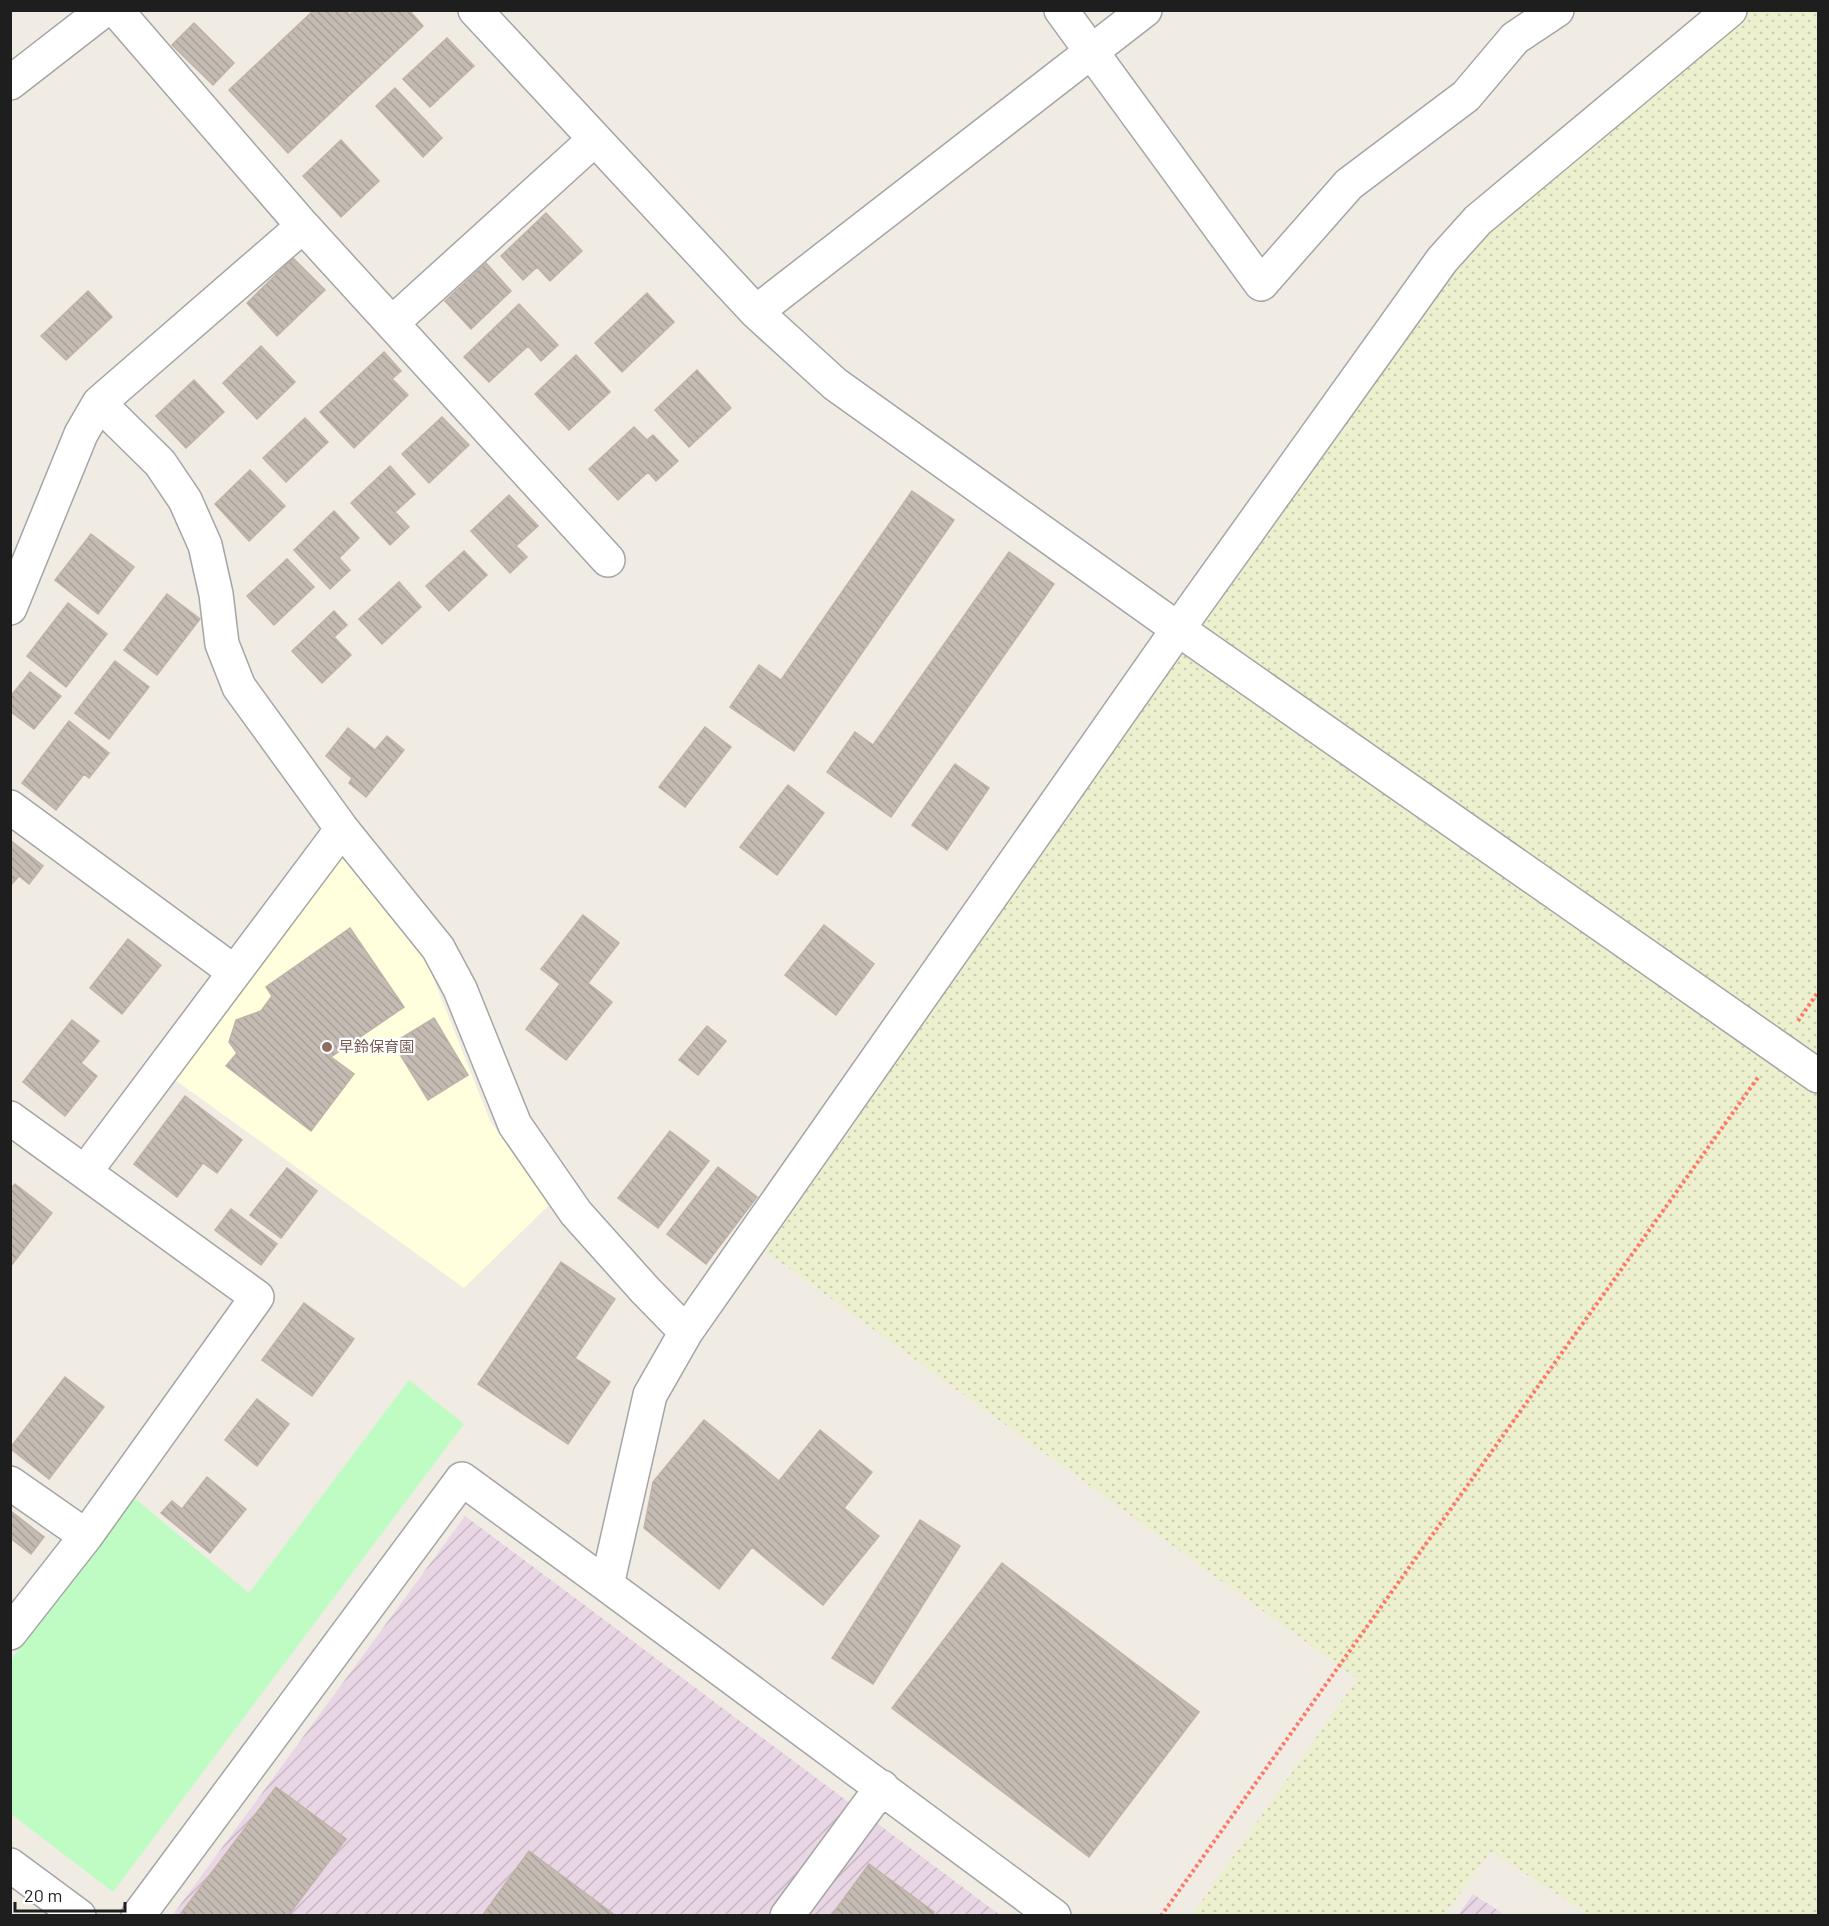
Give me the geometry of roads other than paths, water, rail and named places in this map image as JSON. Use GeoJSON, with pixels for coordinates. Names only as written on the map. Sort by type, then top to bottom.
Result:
{"type":"FeatureCollection","features":[{"type":"Feature","properties":{"kind":"street"},"geometry":{"type":"LineString","coordinates":[[10,83],[104,10]]}},
{"type":"Feature","properties":{"kind":"street"},"geometry":{"type":"LineString","coordinates":[[116,10],[303,225],[608,560]]}},
{"type":"Feature","properties":{"kind":"street"},"geometry":{"type":"LineString","coordinates":[[475,10],[756,312],[835,384],[1178,629],[1818,1076]]}},
{"type":"Feature","properties":{"kind":"street"},"geometry":{"type":"LineString","coordinates":[[1060,10],[1261,284],[1349,184],[1466,96],[1515,38],[1557,10]]}},
{"type":"Feature","properties":{"kind":"street"},"geometry":{"type":"LineString","coordinates":[[756,312],[1145,10]]}},
{"type":"Feature","properties":{"kind":"street"},"geometry":{"type":"LineString","coordinates":[[607,1585],[650,1395],[686,1332],[1178,629],[1449,252],[1478,220],[1730,10]]}},
{"type":"Feature","properties":{"kind":"street"},"geometry":{"type":"LineString","coordinates":[[392,323],[595,139]]}},
{"type":"Feature","properties":{"kind":"street"},"geometry":{"type":"LineString","coordinates":[[10,608],[81,434],[99,403],[303,225]]}},
{"type":"Feature","properties":{"kind":"street"},"geometry":{"type":"LineString","coordinates":[[99,403],[160,463],[185,500],[205,545],[222,644],[239,687],[342,829],[438,948],[460,989],[515,1125],[576,1213],[686,1332]]}},
{"type":"Feature","properties":{"kind":"street"},"geometry":{"type":"LineString","coordinates":[[10,807],[233,971]]}},
{"type":"Feature","properties":{"kind":"street"},"geometry":{"type":"LineString","coordinates":[[85,1172],[233,971],[342,829]]}},
{"type":"Feature","properties":{"kind":"street"},"geometry":{"type":"LineString","coordinates":[[10,1118],[257,1297],[86,1536],[10,1633]]}},
{"type":"Feature","properties":{"kind":"street"},"geometry":{"type":"LineString","coordinates":[[138,1916],[462,1479],[1054,1916]]}},
{"type":"Feature","properties":{"kind":"street"},"geometry":{"type":"LineString","coordinates":[[10,1483],[86,1536]]}},
{"type":"Feature","properties":{"kind":"street"},"geometry":{"type":"LineString","coordinates":[[787,1916],[882,1787]]}},
{"type":"Feature","properties":{"kind":"street"},"geometry":{"type":"LineString","coordinates":[[10,1865],[79,1916]]}},
{"type":"Feature","properties":{"kind":"place","name":"早鈴保育園"},"geometry":{"type":"Point","coordinates":[327,1047]}}]}
